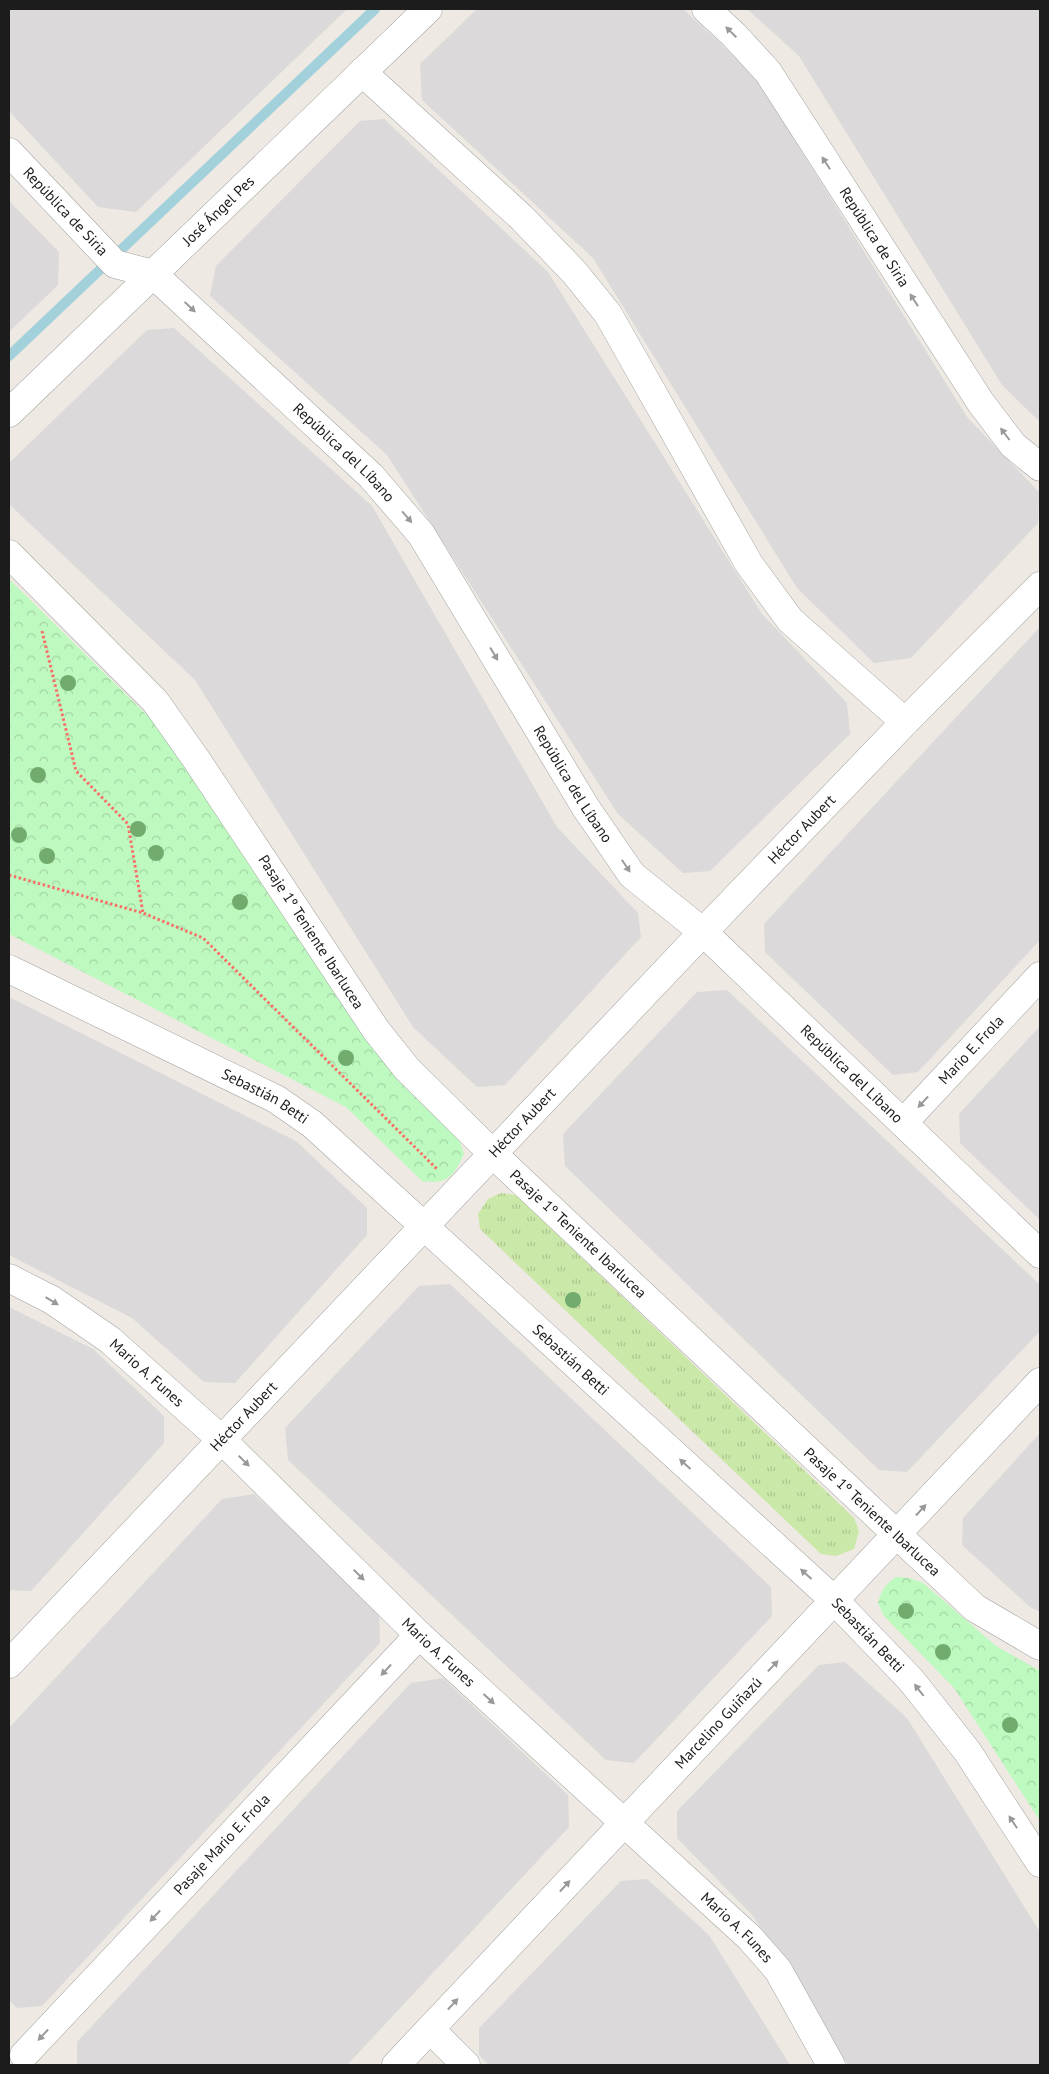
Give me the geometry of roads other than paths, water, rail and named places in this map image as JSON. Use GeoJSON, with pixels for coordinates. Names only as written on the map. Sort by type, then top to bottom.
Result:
{"type":"FeatureCollection","features":[{"type":"Feature","properties":{"kind":"street","name":"José Ángel Pes"},"geometry":{"type":"LineString","coordinates":[[9,412],[428,9]]}},
{"type":"Feature","properties":{"kind":"street","name":"República de Siria"},"geometry":{"type":"LineString","coordinates":[[706,9],[734,35],[768,72],[981,403],[1013,445],[1040,468]]}},
{"type":"Feature","properties":{"kind":"street"},"geometry":{"type":"LineString","coordinates":[[362,72],[521,217],[574,272],[608,314],[749,564],[790,620],[905,722]]}},
{"type":"Feature","properties":{"kind":"street","name":"República de Siria"},"geometry":{"type":"LineString","coordinates":[[9,152],[116,264],[154,274]]}},
{"type":"Feature","properties":{"kind":"street","name":"República del Líbano"},"geometry":{"type":"LineString","coordinates":[[154,274],[371,476],[420,534],[586,808],[632,875],[703,932],[1040,1254]]}},
{"type":"Feature","properties":{"kind":"street","name":"Pasaje 1º Teniente Ibarlucea"},"geometry":{"type":"LineString","coordinates":[[9,554],[155,701],[196,758],[376,1030],[407,1069],[494,1154],[975,1608],[1040,1646]]}},
{"type":"Feature","properties":{"kind":"street","name":"Héctor Aubert"},"geometry":{"type":"LineString","coordinates":[[14,1647],[222,1440],[703,932],[905,722],[1040,586]]}},
{"type":"Feature","properties":{"kind":"street","name":"Sebastián Betti"},"geometry":{"type":"LineString","coordinates":[[9,969],[276,1099],[312,1124],[835,1601],[912,1680],[967,1751],[1040,1863]]}},
{"type":"Feature","properties":{"kind":"street","name":"Mario E. Frola"},"geometry":{"type":"LineString","coordinates":[[903,1123],[1040,976]]}},
{"type":"Feature","properties":{"kind":"street","name":"Mario A. Funes"},"geometry":{"type":"LineString","coordinates":[[9,1278],[52,1300],[110,1340],[222,1440],[419,1635],[750,1938],[778,1970],[831,2065]]}},
{"type":"Feature","properties":{"kind":"street","name":"Marcelino Guiñazú"},"geometry":{"type":"LineString","coordinates":[[396,2065],[624,1822],[897,1536],[1040,1382]]}},
{"type":"Feature","properties":{"kind":"street","name":"Pasaje Mario E. Frola"},"geometry":{"type":"LineString","coordinates":[[23,2053],[419,1635]]}},
{"type":"Feature","properties":{"kind":"street"},"geometry":{"type":"LineString","coordinates":[[430,2029],[466,2065]]}},
{"type":"Feature","properties":{"kind":"waterway"},"geometry":{"type":"LineString","coordinates":[[9,356],[375,9]]}}]}
